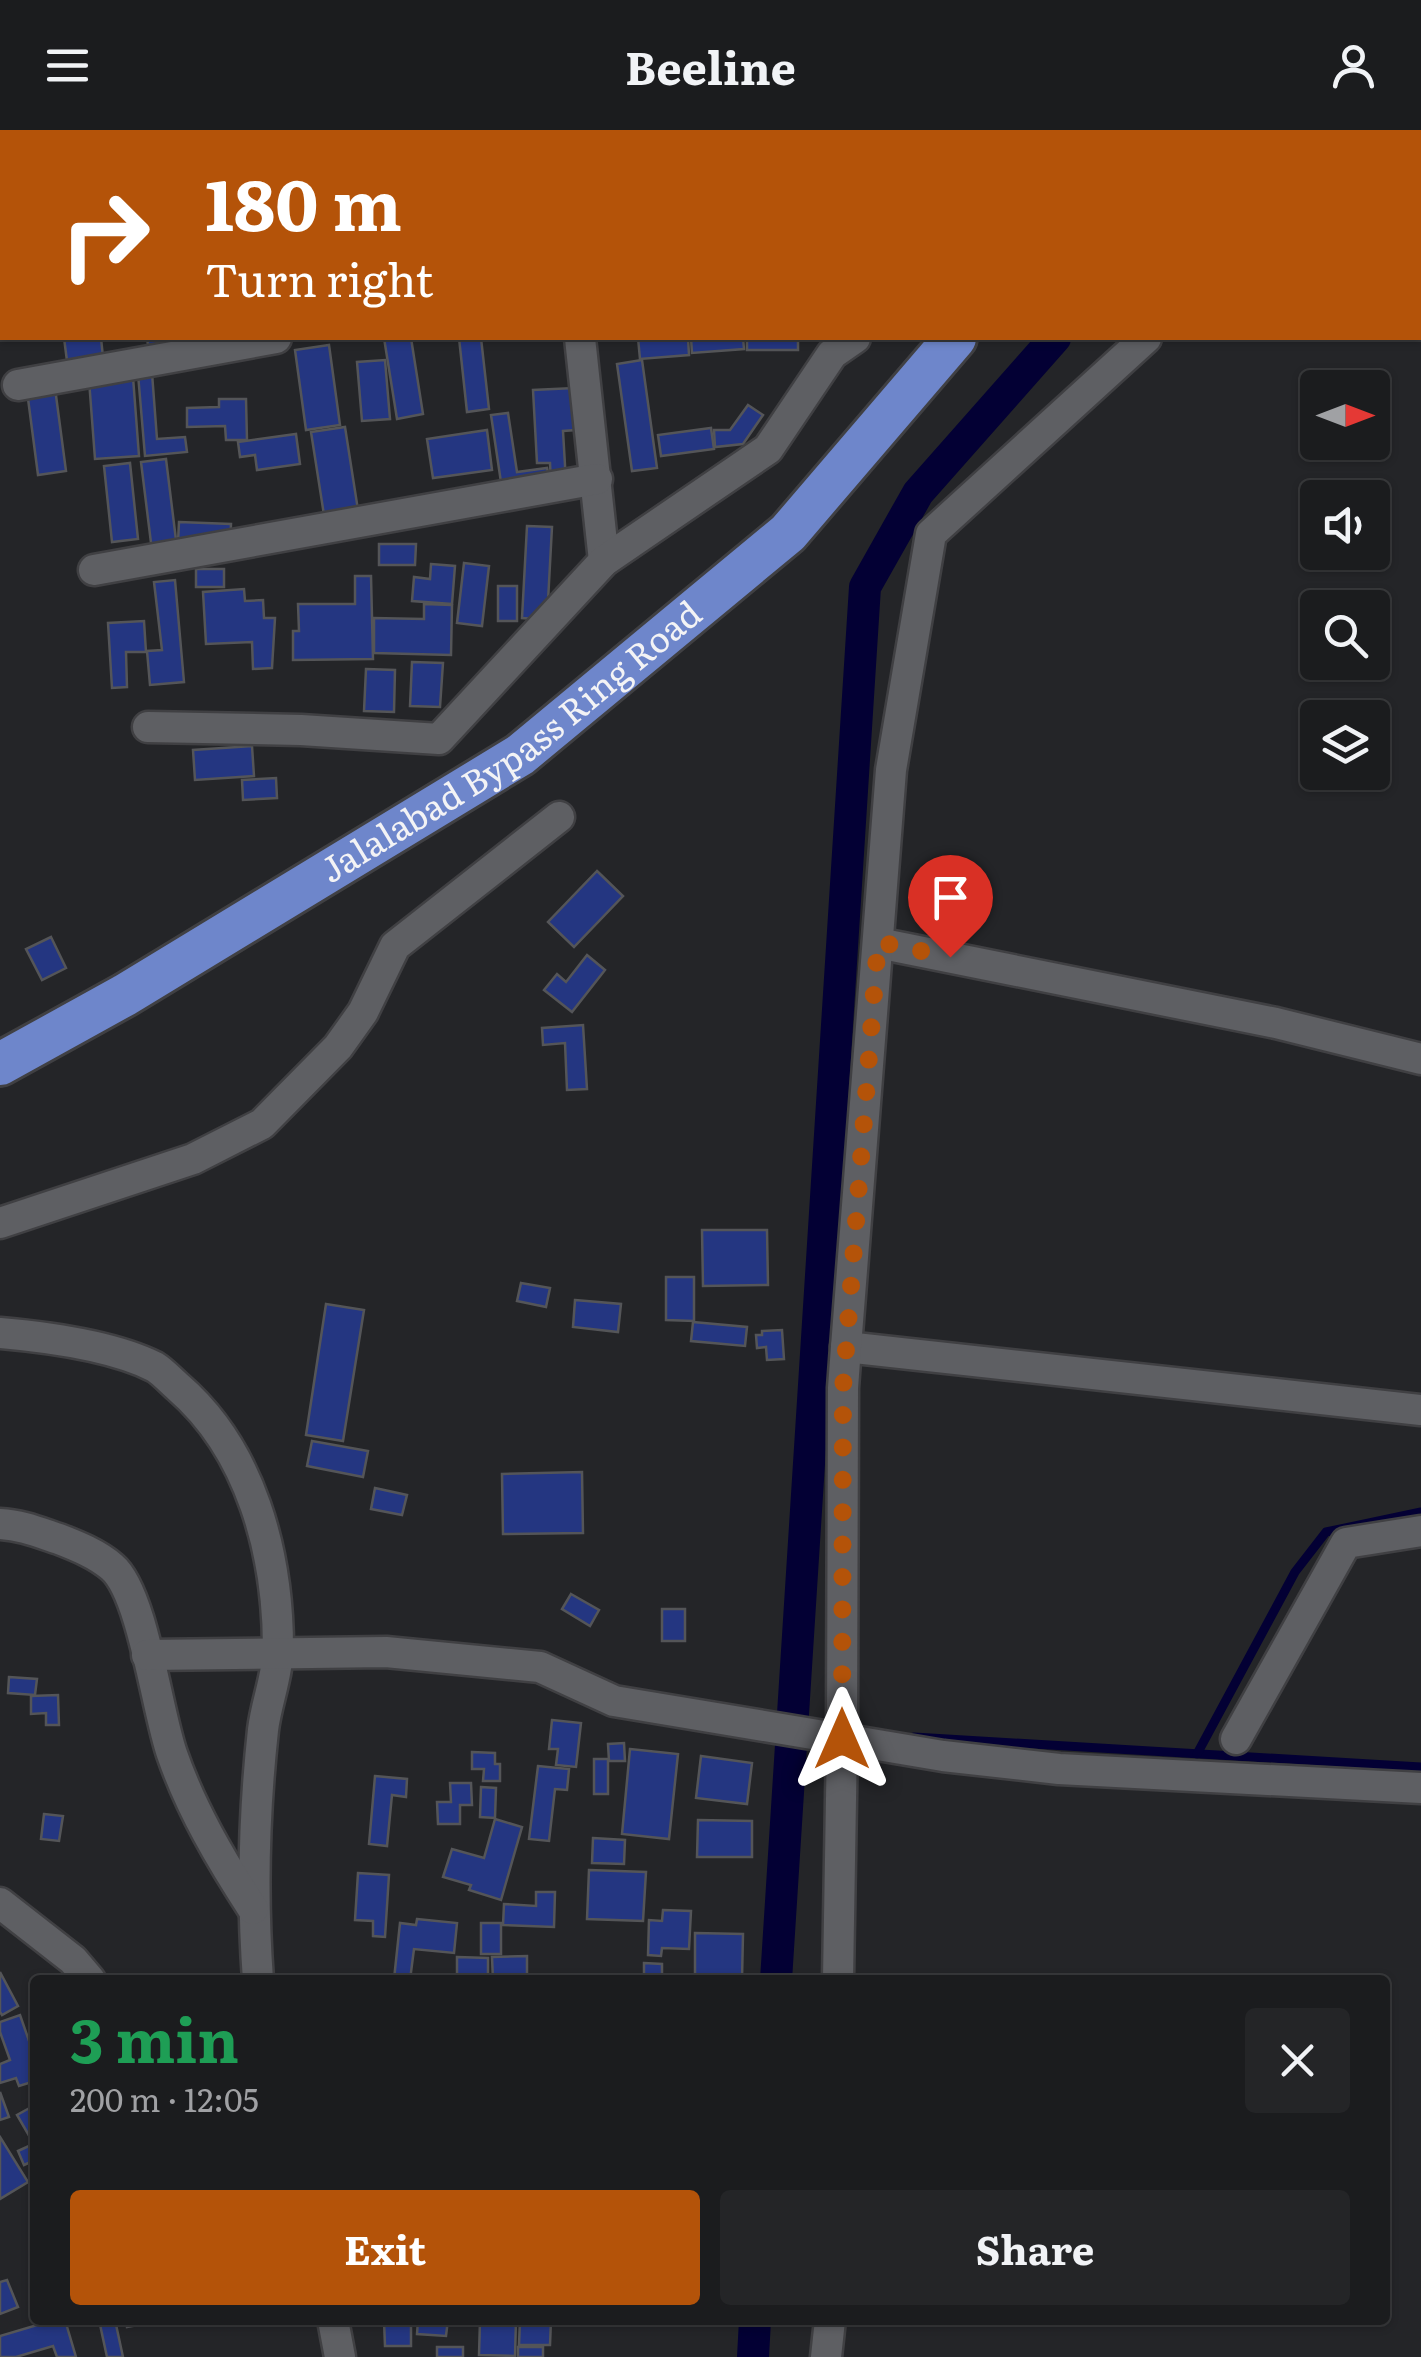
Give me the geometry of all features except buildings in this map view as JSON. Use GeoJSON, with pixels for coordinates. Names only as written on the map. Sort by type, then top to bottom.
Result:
{"type":"FeatureCollection","features":[{"type":"Feature","properties":{"kind":"highway","name":"Jalalabad Bypass Ring Road"},"geometry":{"type":"LineString","coordinates":[[0,1064],[126,995],[520,755],[788,533],[954,340]]}},
{"type":"Feature","properties":{"kind":"street"},"geometry":{"type":"LineString","coordinates":[[18,385],[265,340]]}},
{"type":"Feature","properties":{"kind":"street"},"geometry":{"type":"LineString","coordinates":[[580,340],[604,561]]}},
{"type":"Feature","properties":{"kind":"street"},"geometry":{"type":"LineString","coordinates":[[838,1975],[846,1347],[892,770],[932,534],[1144,340]]}},
{"type":"Feature","properties":{"kind":"street"},"geometry":{"type":"LineString","coordinates":[[148,727],[302,730],[440,739],[604,561],[768,450],[840,343]]}},
{"type":"Feature","properties":{"kind":"street"},"geometry":{"type":"LineString","coordinates":[[94,570],[597,479]]}},
{"type":"Feature","properties":{"kind":"street"},"geometry":{"type":"LineString","coordinates":[[0,1223],[194,1159],[262,1124],[338,1048],[364,1012],[396,946],[559,817]]}},
{"type":"Feature","properties":{"kind":"street"},"geometry":{"type":"LineString","coordinates":[[878,942],[1276,1023],[1421,1059]]}},
{"type":"Feature","properties":{"kind":"street"},"geometry":{"type":"LineString","coordinates":[[0,1333],[59,1339],[156,1368],[197,1403],[230,1446],[261,1517],[274,1592],[278,1652],[263,1728],[253,1909],[258,1975]]}},
{"type":"Feature","properties":{"kind":"street"},"geometry":{"type":"LineString","coordinates":[[846,1347],[1421,1410]]}},
{"type":"Feature","properties":{"kind":"street"},"geometry":{"type":"LineString","coordinates":[[0,1524],[20,1525],[80,1546],[116,1569],[138,1616],[170,1748],[185,1790],[253,1909]]}},
{"type":"Feature","properties":{"kind":"street"},"geometry":{"type":"LineString","coordinates":[[1236,1739],[1346,1543],[1421,1531]]}},
{"type":"Feature","properties":{"kind":"street"},"geometry":{"type":"LineString","coordinates":[[147,1654],[386,1652],[540,1668],[614,1700],[944,1756],[1060,1768],[1421,1788]]}},
{"type":"Feature","properties":{"kind":"street"},"geometry":{"type":"LineString","coordinates":[[0,1903],[73,1960],[86,1975]]}},
{"type":"Feature","properties":{"kind":"street"},"geometry":{"type":"LineString","coordinates":[[335,2325],[340,2357]]}},
{"type":"Feature","properties":{"kind":"street"},"geometry":{"type":"LineString","coordinates":[[826,2357],[829,2325]]}},
{"type":"Feature","properties":{"kind":"waterway"},"geometry":{"type":"LineString","coordinates":[[776,1975],[865,587],[918,493],[1053,340]]}},
{"type":"Feature","properties":{"kind":"waterway"},"geometry":{"type":"LineString","coordinates":[[1197,1754],[1295,1572],[1326,1532],[1421,1512]]}},
{"type":"Feature","properties":{"kind":"waterway"},"geometry":{"type":"LineString","coordinates":[[914,1737],[1421,1767]]}},
{"type":"Feature","properties":{"kind":"waterway"},"geometry":{"type":"LineString","coordinates":[[753,2357],[755,2325]]}},
{"type":"Feature","properties":{"kind":"route"},"geometry":{"type":"LineString","coordinates":[[842,1739],[843,1388],[878,942],[950,957]]}}]}
